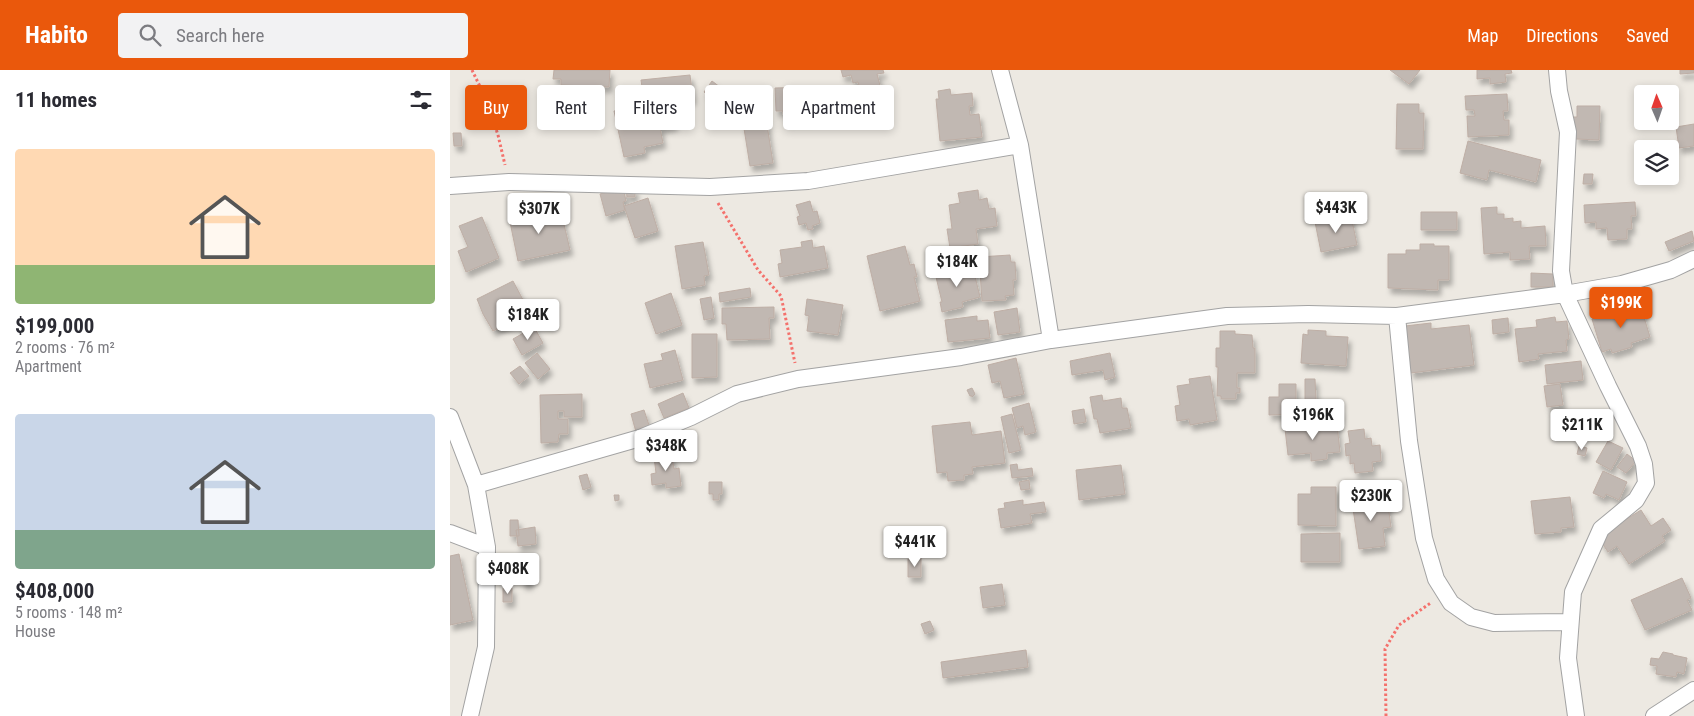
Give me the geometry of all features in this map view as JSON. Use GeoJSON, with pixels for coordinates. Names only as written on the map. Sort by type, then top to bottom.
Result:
{"type":"FeatureCollection","features":[{"type":"Feature","properties":{"kind":"street"},"geometry":{"type":"LineString","coordinates":[[1000,70],[1020,145],[1051,340]]}},
{"type":"Feature","properties":{"kind":"street"},"geometry":{"type":"LineString","coordinates":[[1557,70],[1559,91],[1568,132],[1561,271],[1565,294],[1638,446],[1644,464],[1646,483],[1636,500],[1601,529],[1573,592],[1568,658],[1576,716]]}},
{"type":"Feature","properties":{"kind":"street"},"geometry":{"type":"LineString","coordinates":[[450,186],[509,182],[710,187],[808,181],[1020,145]]}},
{"type":"Feature","properties":{"kind":"street"},"geometry":{"type":"LineString","coordinates":[[476,485],[640,438],[691,417],[737,394],[798,379],[961,357],[1051,340],[1227,316],[1308,314],[1398,316],[1565,294],[1622,284],[1671,270],[1694,259]]}},
{"type":"Feature","properties":{"kind":"street"},"geometry":{"type":"LineString","coordinates":[[1398,316],[1409,441],[1424,538],[1436,579],[1451,603],[1471,617],[1494,623],[1570,622]]}},
{"type":"Feature","properties":{"kind":"street"},"geometry":{"type":"LineString","coordinates":[[450,417],[476,485],[487,547],[486,647],[470,716]]}},
{"type":"Feature","properties":{"kind":"street"},"geometry":{"type":"LineString","coordinates":[[450,533],[487,547]]}},
{"type":"Feature","properties":{"kind":"street"},"geometry":{"type":"LineString","coordinates":[[1654,716],[1694,690]]}},
{"type":"Feature","properties":{"kind":"path"},"geometry":{"type":"LineString","coordinates":[[472,70],[486,99],[498,136],[509,182]]}},
{"type":"Feature","properties":{"kind":"path"},"geometry":{"type":"LineString","coordinates":[[710,187],[735,234],[758,270],[781,296],[798,379]]}},
{"type":"Feature","properties":{"kind":"path"},"geometry":{"type":"LineString","coordinates":[[1386,716],[1385,649],[1399,625],[1444,593]]}},
{"type":"Feature","properties":{"kind":"building"},"geometry":{"type":"Polygon","coordinates":[[[554,70],[610,70],[609,87],[605,87],[605,85],[561,85],[561,79],[553,79],[554,70]]]}},
{"type":"Feature","properties":{"kind":"building"},"geometry":{"type":"Polygon","coordinates":[[[841,70],[883,70],[884,73],[877,74],[880,85],[859,85],[858,82],[853,83],[851,75],[843,77],[841,70]]]}},
{"type":"Feature","properties":{"kind":"building"},"geometry":{"type":"Polygon","coordinates":[[[1390,70],[1420,70],[1409,84],[1390,70]]]}},
{"type":"Feature","properties":{"kind":"building"},"geometry":{"type":"Polygon","coordinates":[[[1477,70],[1511,70],[1512,73],[1505,74],[1506,82],[1490,84],[1490,78],[1477,79],[1477,70]]]}},
{"type":"Feature","properties":{"kind":"building"},"geometry":{"type":"Polygon","coordinates":[[[1680,70],[1694,70],[1694,73],[1680,74],[1680,70]]]}},
{"type":"Feature","properties":{"kind":"building"},"geometry":{"type":"Polygon","coordinates":[[[690,75],[691,85],[642,85],[641,80],[690,75]]]}},
{"type":"Feature","properties":{"kind":"building"},"geometry":{"type":"Polygon","coordinates":[[[712,81],[717,85],[709,85],[712,81]]]}},
{"type":"Feature","properties":{"kind":"building"},"geometry":{"type":"Polygon","coordinates":[[[775,88],[783,88],[783,111],[776,111],[775,88]]]}},
{"type":"Feature","properties":{"kind":"building"},"geometry":{"type":"Polygon","coordinates":[[[950,89],[951,95],[972,93],[973,106],[969,106],[970,115],[979,114],[982,137],[940,141],[936,99],[939,99],[938,91],[950,89]]]}},
{"type":"Feature","properties":{"kind":"building"},"geometry":{"type":"Polygon","coordinates":[[[1507,94],[1508,111],[1503,111],[1504,120],[1509,120],[1509,135],[1468,137],[1467,116],[1475,116],[1474,110],[1466,110],[1465,96],[1507,94]]]}},
{"type":"Feature","properties":{"kind":"building"},"geometry":{"type":"Polygon","coordinates":[[[1397,104],[1419,104],[1419,113],[1424,113],[1423,149],[1396,149],[1397,104]]]}},
{"type":"Feature","properties":{"kind":"building"},"geometry":{"type":"Polygon","coordinates":[[[1577,106],[1600,106],[1599,140],[1576,139],[1572,117],[1577,117],[1577,106]]]}},
{"type":"Feature","properties":{"kind":"building"},"geometry":{"type":"Polygon","coordinates":[[[1694,124],[1694,146],[1679,148],[1676,130],[1679,130],[1679,126],[1694,124]]]}},
{"type":"Feature","properties":{"kind":"building"},"geometry":{"type":"Polygon","coordinates":[[[618,130],[660,130],[663,143],[644,147],[645,153],[624,157],[618,130]]]}},
{"type":"Feature","properties":{"kind":"building"},"geometry":{"type":"Polygon","coordinates":[[[744,130],[768,130],[773,163],[750,166],[744,130]]]}},
{"type":"Feature","properties":{"kind":"building"},"geometry":{"type":"Polygon","coordinates":[[[453,133],[461,133],[462,146],[454,146],[453,133]]]}},
{"type":"Feature","properties":{"kind":"building"},"geometry":{"type":"Polygon","coordinates":[[[1468,141],[1541,160],[1536,182],[1489,170],[1487,180],[1460,173],[1468,141]]]}},
{"type":"Feature","properties":{"kind":"building"},"geometry":{"type":"Polygon","coordinates":[[[1584,174],[1593,174],[1592,184],[1583,184],[1584,174]]]}},
{"type":"Feature","properties":{"kind":"building"},"geometry":{"type":"Polygon","coordinates":[[[623,188],[626,201],[623,202],[625,210],[606,216],[600,194],[623,188]]]}},
{"type":"Feature","properties":{"kind":"building"},"geometry":{"type":"Polygon","coordinates":[[[635,188],[635,197],[627,197],[626,189],[635,188]]]}},
{"type":"Feature","properties":{"kind":"building"},"geometry":{"type":"Polygon","coordinates":[[[978,190],[979,200],[987,198],[989,209],[995,208],[997,226],[976,229],[978,244],[950,248],[947,229],[952,229],[949,205],[960,203],[958,193],[978,190]]]}},
{"type":"Feature","properties":{"kind":"building"},"geometry":{"type":"Polygon","coordinates":[[[648,198],[658,231],[635,238],[624,206],[648,198]]]}},
{"type":"Feature","properties":{"kind":"building"},"geometry":{"type":"Polygon","coordinates":[[[810,201],[813,212],[817,211],[820,223],[812,226],[813,229],[808,230],[806,223],[799,225],[797,217],[800,216],[796,205],[810,201]]]}},
{"type":"Feature","properties":{"kind":"building"},"geometry":{"type":"Polygon","coordinates":[[[1635,202],[1636,216],[1631,216],[1632,229],[1627,229],[1627,239],[1608,240],[1607,228],[1596,229],[1596,222],[1585,223],[1584,205],[1635,202]]]}},
{"type":"Feature","properties":{"kind":"building"},"geometry":{"type":"Polygon","coordinates":[[[1497,207],[1497,214],[1504,214],[1504,219],[1513,218],[1513,222],[1521,221],[1521,228],[1545,226],[1546,246],[1529,246],[1530,259],[1510,260],[1510,252],[1484,254],[1481,208],[1497,207]]]}},
{"type":"Feature","properties":{"kind":"building"},"geometry":{"type":"Polygon","coordinates":[[[552,208],[555,222],[563,220],[570,250],[518,261],[510,222],[528,218],[526,213],[552,208]]]}},
{"type":"Feature","properties":{"kind":"building"},"geometry":{"type":"Polygon","coordinates":[[[1421,212],[1457,212],[1457,230],[1421,230],[1421,212]]]}},
{"type":"Feature","properties":{"kind":"building"},"geometry":{"type":"Polygon","coordinates":[[[1351,215],[1357,245],[1321,252],[1315,222],[1351,215]]]}},
{"type":"Feature","properties":{"kind":"building"},"geometry":{"type":"Polygon","coordinates":[[[482,217],[499,258],[466,272],[458,251],[468,247],[459,226],[482,217]]]}},
{"type":"Feature","properties":{"kind":"building"},"geometry":{"type":"Polygon","coordinates":[[[1692,231],[1694,241],[1669,251],[1665,242],[1692,231]]]}},
{"type":"Feature","properties":{"kind":"building"},"geometry":{"type":"Polygon","coordinates":[[[812,240],[813,248],[824,246],[828,268],[780,277],[778,264],[782,263],[780,250],[802,247],[801,242],[812,240]]]}},
{"type":"Feature","properties":{"kind":"building"},"geometry":{"type":"Polygon","coordinates":[[[703,242],[709,275],[704,276],[705,285],[682,289],[675,246],[703,242]]]}},
{"type":"Feature","properties":{"kind":"building"},"geometry":{"type":"Polygon","coordinates":[[[1420,244],[1449,246],[1449,280],[1438,280],[1438,290],[1388,288],[1388,254],[1406,254],[1406,250],[1420,250],[1420,244]]]}},
{"type":"Feature","properties":{"kind":"building"},"geometry":{"type":"Polygon","coordinates":[[[905,246],[910,265],[914,264],[917,277],[914,277],[920,301],[880,311],[867,256],[905,246]]]}},
{"type":"Feature","properties":{"kind":"building"},"geometry":{"type":"Polygon","coordinates":[[[1010,255],[1011,262],[1015,262],[1016,280],[1013,280],[1014,295],[1005,296],[1006,300],[982,301],[979,257],[1010,255]]]}},
{"type":"Feature","properties":{"kind":"building"},"geometry":{"type":"Polygon","coordinates":[[[965,265],[966,270],[973,268],[980,297],[962,302],[963,307],[942,312],[940,302],[942,302],[936,277],[951,273],[950,269],[965,265]]]}},
{"type":"Feature","properties":{"kind":"building"},"geometry":{"type":"Polygon","coordinates":[[[1531,273],[1553,274],[1553,287],[1531,287],[1531,273]]]}},
{"type":"Feature","properties":{"kind":"building"},"geometry":{"type":"Polygon","coordinates":[[[513,281],[530,313],[493,331],[477,299],[513,281]]]}},
{"type":"Feature","properties":{"kind":"building"},"geometry":{"type":"Polygon","coordinates":[[[750,288],[751,297],[720,302],[719,293],[750,288]]]}},
{"type":"Feature","properties":{"kind":"building"},"geometry":{"type":"Polygon","coordinates":[[[671,293],[682,325],[656,334],[645,303],[671,293]]]}},
{"type":"Feature","properties":{"kind":"building"},"geometry":{"type":"Polygon","coordinates":[[[711,297],[714,318],[704,320],[700,299],[711,297]]]}},
{"type":"Feature","properties":{"kind":"building"},"geometry":{"type":"Polygon","coordinates":[[[807,299],[843,305],[838,335],[807,331],[809,316],[805,315],[807,299]]]}},
{"type":"Feature","properties":{"kind":"building"},"geometry":{"type":"Polygon","coordinates":[[[1640,304],[1650,337],[1631,343],[1632,347],[1612,353],[1611,349],[1602,352],[1592,319],[1640,304]]]}},
{"type":"Feature","properties":{"kind":"building"},"geometry":{"type":"Polygon","coordinates":[[[774,307],[774,318],[769,318],[770,339],[727,340],[726,324],[722,324],[722,308],[774,307]]]}},
{"type":"Feature","properties":{"kind":"building"},"geometry":{"type":"Polygon","coordinates":[[[1017,308],[1020,332],[998,335],[994,312],[1017,308]]]}},
{"type":"Feature","properties":{"kind":"building"},"geometry":{"type":"Polygon","coordinates":[[[977,316],[977,321],[988,320],[990,338],[948,342],[945,320],[977,316]]]}},
{"type":"Feature","properties":{"kind":"building"},"geometry":{"type":"Polygon","coordinates":[[[1555,317],[1556,322],[1567,321],[1569,339],[1566,340],[1567,351],[1538,354],[1539,359],[1519,362],[1515,329],[1537,327],[1536,320],[1555,317]]]}},
{"type":"Feature","properties":{"kind":"building"},"geometry":{"type":"Polygon","coordinates":[[[1508,318],[1509,332],[1493,334],[1492,320],[1508,318]]]}},
{"type":"Feature","properties":{"kind":"building"},"geometry":{"type":"Polygon","coordinates":[[[1431,323],[1431,329],[1469,325],[1474,365],[1411,373],[1405,326],[1431,323]]]}},
{"type":"Feature","properties":{"kind":"building"},"geometry":{"type":"Polygon","coordinates":[[[534,327],[543,343],[522,355],[513,339],[534,327]]]}},
{"type":"Feature","properties":{"kind":"building"},"geometry":{"type":"Polygon","coordinates":[[[1308,330],[1326,331],[1326,336],[1348,337],[1346,366],[1301,363],[1303,334],[1308,335],[1308,330]]]}},
{"type":"Feature","properties":{"kind":"building"},"geometry":{"type":"Polygon","coordinates":[[[1220,331],[1235,331],[1235,334],[1252,335],[1253,348],[1255,348],[1255,373],[1237,373],[1237,388],[1240,388],[1240,393],[1236,393],[1236,399],[1221,399],[1221,396],[1217,396],[1218,367],[1216,367],[1216,348],[1220,348],[1220,331]]]}},
{"type":"Feature","properties":{"kind":"building"},"geometry":{"type":"Polygon","coordinates":[[[692,334],[717,334],[717,377],[692,378],[692,334]]]}},
{"type":"Feature","properties":{"kind":"building"},"geometry":{"type":"Polygon","coordinates":[[[675,350],[683,380],[650,388],[644,364],[663,360],[661,354],[675,350]]]}},
{"type":"Feature","properties":{"kind":"building"},"geometry":{"type":"Polygon","coordinates":[[[537,353],[550,369],[538,379],[525,363],[537,353]]]}},
{"type":"Feature","properties":{"kind":"building"},"geometry":{"type":"Polygon","coordinates":[[[1110,353],[1115,377],[1105,380],[1103,370],[1072,375],[1070,361],[1110,353]]]}},
{"type":"Feature","properties":{"kind":"building"},"geometry":{"type":"Polygon","coordinates":[[[1016,358],[1024,394],[1004,398],[1000,381],[992,383],[988,365],[1016,358]]]}},
{"type":"Feature","properties":{"kind":"building"},"geometry":{"type":"Polygon","coordinates":[[[1581,361],[1583,380],[1547,384],[1545,365],[1581,361]]]}},
{"type":"Feature","properties":{"kind":"building"},"geometry":{"type":"Polygon","coordinates":[[[520,366],[529,376],[519,384],[510,373],[520,366]]]}},
{"type":"Feature","properties":{"kind":"building"},"geometry":{"type":"Polygon","coordinates":[[[1210,376],[1217,420],[1190,425],[1189,419],[1177,421],[1175,406],[1180,405],[1177,386],[1190,384],[1189,379],[1210,376]]]}},
{"type":"Feature","properties":{"kind":"building"},"geometry":{"type":"Polygon","coordinates":[[[1305,379],[1315,379],[1316,400],[1305,400],[1305,379]]]}},
{"type":"Feature","properties":{"kind":"building"},"geometry":{"type":"Polygon","coordinates":[[[1279,384],[1296,384],[1296,414],[1269,415],[1269,397],[1279,397],[1279,384]]]}},
{"type":"Feature","properties":{"kind":"building"},"geometry":{"type":"Polygon","coordinates":[[[1560,384],[1563,405],[1547,407],[1544,386],[1560,384]]]}},
{"type":"Feature","properties":{"kind":"building"},"geometry":{"type":"Polygon","coordinates":[[[972,388],[975,394],[972,397],[967,390],[972,388]]]}},
{"type":"Feature","properties":{"kind":"building"},"geometry":{"type":"Polygon","coordinates":[[[683,393],[689,408],[664,418],[658,404],[683,393]]]}},
{"type":"Feature","properties":{"kind":"building"},"geometry":{"type":"Polygon","coordinates":[[[582,394],[582,417],[564,417],[564,411],[558,411],[558,419],[568,419],[568,434],[559,434],[558,442],[541,443],[540,395],[582,394]]]}},
{"type":"Feature","properties":{"kind":"building"},"geometry":{"type":"Polygon","coordinates":[[[1102,395],[1103,401],[1121,398],[1122,408],[1127,408],[1131,428],[1100,433],[1097,419],[1094,419],[1090,397],[1102,395]]]}},
{"type":"Feature","properties":{"kind":"building"},"geometry":{"type":"Polygon","coordinates":[[[1029,403],[1036,432],[1025,435],[1023,426],[1017,428],[1012,408],[1029,403]]]}},
{"type":"Feature","properties":{"kind":"building"},"geometry":{"type":"Polygon","coordinates":[[[1326,408],[1340,410],[1339,419],[1325,417],[1326,408]]]}},
{"type":"Feature","properties":{"kind":"building"},"geometry":{"type":"Polygon","coordinates":[[[1084,409],[1086,422],[1074,424],[1072,411],[1084,409]]]}},
{"type":"Feature","properties":{"kind":"building"},"geometry":{"type":"Polygon","coordinates":[[[644,410],[650,428],[636,432],[631,414],[644,410]]]}},
{"type":"Feature","properties":{"kind":"building"},"geometry":{"type":"Polygon","coordinates":[[[1012,414],[1021,450],[1009,453],[1001,417],[1012,414]]]}},
{"type":"Feature","properties":{"kind":"building"},"geometry":{"type":"Polygon","coordinates":[[[970,422],[972,435],[1001,431],[1005,463],[972,467],[973,474],[964,475],[964,480],[948,481],[947,472],[937,473],[932,426],[970,422]]]}},
{"type":"Feature","properties":{"kind":"building"},"geometry":{"type":"Polygon","coordinates":[[[1337,424],[1340,452],[1327,453],[1327,459],[1311,461],[1311,453],[1288,455],[1285,429],[1337,424]]]}},
{"type":"Feature","properties":{"kind":"building"},"geometry":{"type":"Polygon","coordinates":[[[1364,429],[1365,439],[1371,438],[1372,446],[1380,445],[1381,461],[1372,462],[1373,471],[1355,473],[1354,463],[1350,464],[1350,455],[1346,456],[1345,444],[1350,443],[1348,431],[1364,429]]]}},
{"type":"Feature","properties":{"kind":"building"},"geometry":{"type":"Polygon","coordinates":[[[1608,441],[1623,448],[1611,470],[1596,462],[1608,441]]]}},
{"type":"Feature","properties":{"kind":"building"},"geometry":{"type":"Polygon","coordinates":[[[1579,446],[1587,448],[1585,456],[1577,454],[1579,446]]]}},
{"type":"Feature","properties":{"kind":"building"},"geometry":{"type":"Polygon","coordinates":[[[1627,454],[1636,461],[1626,473],[1617,467],[1627,454]]]}},
{"type":"Feature","properties":{"kind":"building"},"geometry":{"type":"Polygon","coordinates":[[[672,455],[674,469],[679,468],[681,486],[666,488],[666,483],[652,485],[651,474],[656,473],[654,457],[672,455]]]}},
{"type":"Feature","properties":{"kind":"building"},"geometry":{"type":"Polygon","coordinates":[[[1017,464],[1018,470],[1032,468],[1033,476],[1012,478],[1010,465],[1017,464]]]}},
{"type":"Feature","properties":{"kind":"building"},"geometry":{"type":"Polygon","coordinates":[[[1121,465],[1125,494],[1079,500],[1076,470],[1121,465]]]}},
{"type":"Feature","properties":{"kind":"building"},"geometry":{"type":"Polygon","coordinates":[[[1603,471],[1627,482],[1619,500],[1606,494],[1604,498],[1593,493],[1603,471]]]}},
{"type":"Feature","properties":{"kind":"building"},"geometry":{"type":"Polygon","coordinates":[[[587,474],[591,487],[583,490],[579,476],[587,474]]]}},
{"type":"Feature","properties":{"kind":"building"},"geometry":{"type":"Polygon","coordinates":[[[1029,480],[1030,489],[1021,490],[1019,482],[1029,480]]]}},
{"type":"Feature","properties":{"kind":"building"},"geometry":{"type":"Polygon","coordinates":[[[709,482],[722,482],[722,494],[719,494],[719,500],[713,500],[713,494],[709,494],[709,482]]]}},
{"type":"Feature","properties":{"kind":"building"},"geometry":{"type":"Polygon","coordinates":[[[1311,487],[1336,487],[1336,526],[1298,525],[1298,494],[1311,494],[1311,487]]]}},
{"type":"Feature","properties":{"kind":"building"},"geometry":{"type":"Polygon","coordinates":[[[614,495],[619,495],[619,500],[615,501],[614,495]]]}},
{"type":"Feature","properties":{"kind":"building"},"geometry":{"type":"Polygon","coordinates":[[[1387,497],[1391,527],[1383,528],[1385,546],[1359,549],[1352,502],[1387,497]]]}},
{"type":"Feature","properties":{"kind":"building"},"geometry":{"type":"Polygon","coordinates":[[[1570,497],[1574,527],[1561,528],[1561,532],[1535,534],[1531,501],[1570,497]]]}},
{"type":"Feature","properties":{"kind":"building"},"geometry":{"type":"Polygon","coordinates":[[[1023,500],[1023,505],[1044,502],[1046,512],[1030,514],[1032,523],[1001,528],[998,509],[1005,508],[1004,503],[1023,500]]]}},
{"type":"Feature","properties":{"kind":"building"},"geometry":{"type":"Polygon","coordinates":[[[1641,510],[1651,526],[1663,518],[1671,530],[1662,536],[1665,541],[1629,564],[1617,546],[1608,552],[1598,537],[1641,510]]]}},
{"type":"Feature","properties":{"kind":"building"},"geometry":{"type":"Polygon","coordinates":[[[510,520],[518,520],[519,536],[510,536],[510,520]]]}},
{"type":"Feature","properties":{"kind":"building"},"geometry":{"type":"Polygon","coordinates":[[[535,527],[536,544],[518,546],[516,530],[535,527]]]}},
{"type":"Feature","properties":{"kind":"building"},"geometry":{"type":"Polygon","coordinates":[[[1340,533],[1340,562],[1301,562],[1301,534],[1340,533]]]}},
{"type":"Feature","properties":{"kind":"building"},"geometry":{"type":"Polygon","coordinates":[[[459,554],[473,620],[450,625],[450,556],[459,554]]]}},
{"type":"Feature","properties":{"kind":"building"},"geometry":{"type":"Polygon","coordinates":[[[507,555],[514,555],[514,562],[507,562],[507,555]]]}},
{"type":"Feature","properties":{"kind":"building"},"geometry":{"type":"Polygon","coordinates":[[[921,558],[921,577],[908,577],[908,559],[921,558]]]}},
{"type":"Feature","properties":{"kind":"building"},"geometry":{"type":"Polygon","coordinates":[[[522,564],[530,564],[530,584],[522,584],[522,564]]]}},
{"type":"Feature","properties":{"kind":"building"},"geometry":{"type":"Polygon","coordinates":[[[1682,578],[1691,598],[1687,600],[1692,610],[1645,630],[1631,600],[1682,578]]]}},
{"type":"Feature","properties":{"kind":"building"},"geometry":{"type":"Polygon","coordinates":[[[1002,584],[1005,605],[983,608],[980,587],[1002,584]]]}},
{"type":"Feature","properties":{"kind":"building"},"geometry":{"type":"Polygon","coordinates":[[[503,588],[512,588],[512,602],[503,602],[503,588]]]}},
{"type":"Feature","properties":{"kind":"building"},"geometry":{"type":"Polygon","coordinates":[[[930,621],[934,630],[925,634],[921,624],[930,621]]]}},
{"type":"Feature","properties":{"kind":"building"},"geometry":{"type":"Polygon","coordinates":[[[1026,650],[1028,667],[943,678],[941,662],[1026,650]]]}},
{"type":"Feature","properties":{"kind":"building"},"geometry":{"type":"Polygon","coordinates":[[[1663,652],[1687,658],[1684,674],[1677,672],[1676,677],[1656,674],[1657,666],[1650,665],[1651,658],[1659,659],[1663,652]]]}}]}
